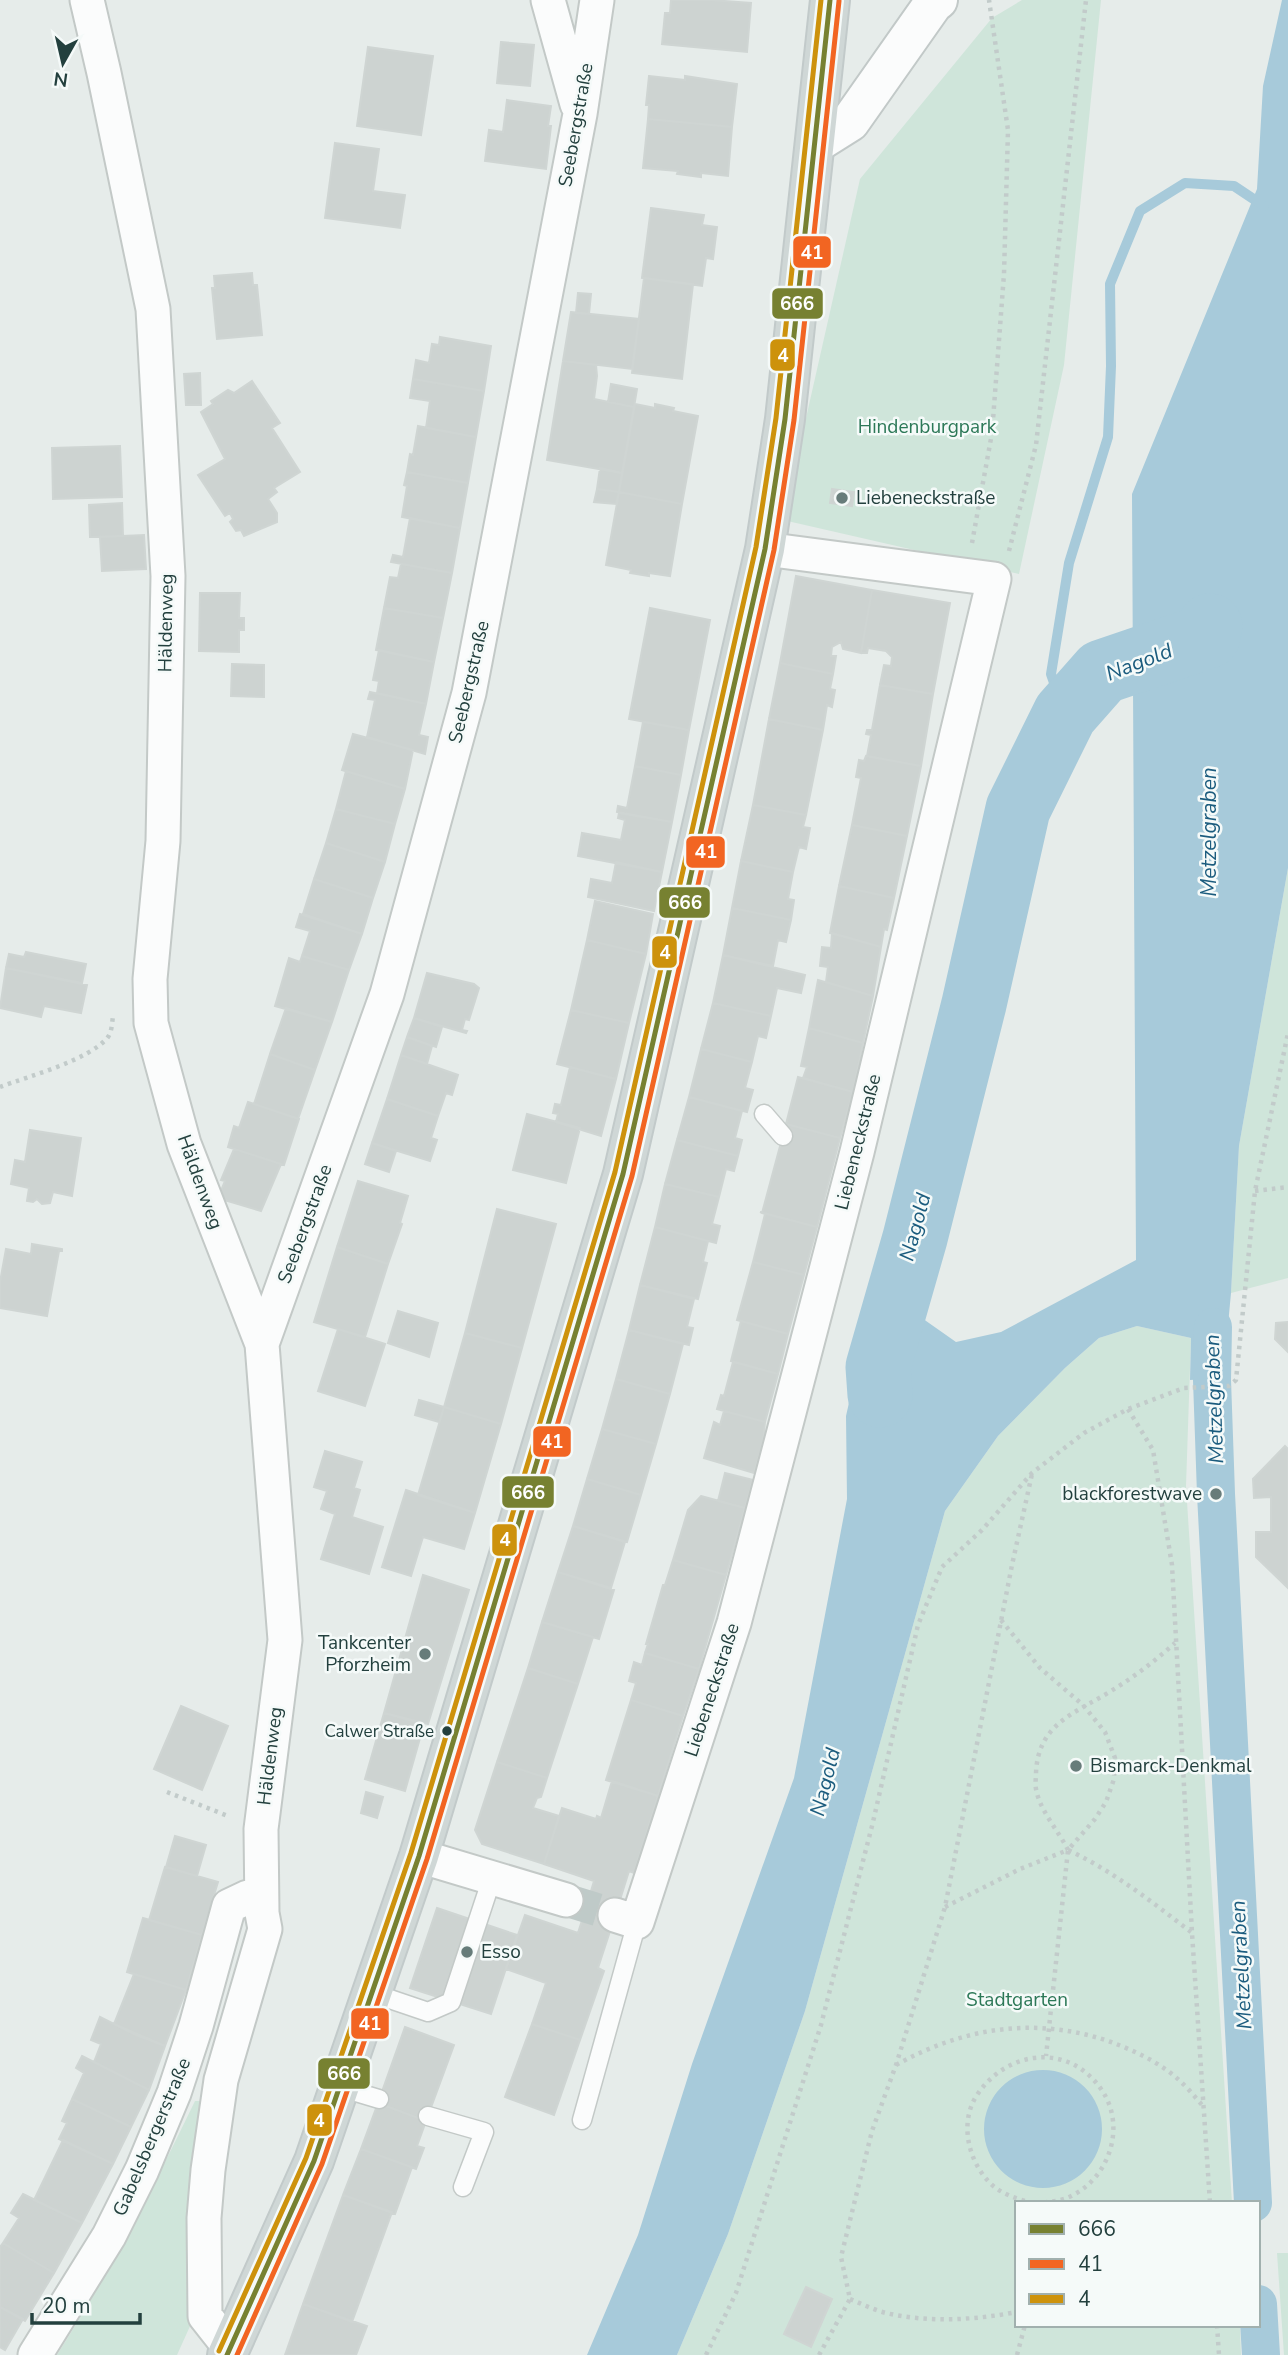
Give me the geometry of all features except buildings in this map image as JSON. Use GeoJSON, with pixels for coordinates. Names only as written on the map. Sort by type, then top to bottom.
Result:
{"type":"FeatureCollection","features":[{"type":"Feature","properties":{"kind":"main road"},"geometry":{"type":"LineString","coordinates":[[236,2353],[314,2161],[419,1856],[623,1174],[765,549],[785,419],[830,0]]}},
{"type":"Feature","properties":{"kind":"street","name":"Häldenweg"},"geometry":{"type":"LineString","coordinates":[[87,0],[107,86],[154,323],[168,576],[163,841],[150,979],[151,1023],[184,1144],[262,1344],[285,1640],[261,1829],[262,1913],[265,1929],[220,2080],[207,2182],[205,2316],[236,2353]]}},
{"type":"Feature","properties":{"kind":"street"},"geometry":{"type":"LineString","coordinates":[[548,0],[580,114]]}},
{"type":"Feature","properties":{"kind":"street","name":"Seebergstraße"},"geometry":{"type":"LineString","coordinates":[[262,1344],[387,994],[469,693],[580,114],[597,0]]}},
{"type":"Feature","properties":{"kind":"street"},"geometry":{"type":"LineString","coordinates":[[815,144],[850,122],[933,4],[939,0]]}},
{"type":"Feature","properties":{"kind":"street"},"geometry":{"type":"LineString","coordinates":[[765,549],[980,577]]}},
{"type":"Feature","properties":{"kind":"street","name":"Liebeneckstraße"},"geometry":{"type":"LineString","coordinates":[[626,1919],[734,1623],[980,577]]}},
{"type":"Feature","properties":{"kind":"street"},"geometry":{"type":"LineString","coordinates":[[419,1856],[566,1900]]}},
{"type":"Feature","properties":{"kind":"street","name":"Gabelsbergerstraße"},"geometry":{"type":"LineString","coordinates":[[35,2355],[109,2236],[142,2170],[182,2071],[229,1906],[248,1897],[258,1900],[262,1913]]}},
{"type":"Feature","properties":{"kind":"lane"},"geometry":{"type":"LineString","coordinates":[[764,1114],[783,1136]]}},
{"type":"Feature","properties":{"kind":"lane"},"geometry":{"type":"LineString","coordinates":[[372,1993],[428,2012],[451,2001],[492,1878]]}},
{"type":"Feature","properties":{"kind":"lane","name":"Liebeneckstraße"},"geometry":{"type":"LineString","coordinates":[[582,2120],[626,1919]]}},
{"type":"Feature","properties":{"kind":"lane"},"geometry":{"type":"LineString","coordinates":[[339,2087],[379,2099]]}},
{"type":"Feature","properties":{"kind":"lane"},"geometry":{"type":"LineString","coordinates":[[428,2116],[484,2132],[463,2187]]}},
{"type":"Feature","properties":{"kind":"path"},"geometry":{"type":"LineString","coordinates":[[980,577],[1004,274],[1008,130],[989,0]]}},
{"type":"Feature","properties":{"kind":"path"},"geometry":{"type":"LineString","coordinates":[[980,577],[1005,563],[1036,446],[1086,0]]}},
{"type":"Feature","properties":{"kind":"path"},"geometry":{"type":"LineString","coordinates":[[0,1087],[82,1056],[97,1047],[110,1034],[114,1011]]}},
{"type":"Feature","properties":{"kind":"path"},"geometry":{"type":"LineString","coordinates":[[706,2355],[736,2293],[821,2025],[873,1822],[918,1625],[942,1567],[982,1530],[1032,1473],[1084,1433],[1128,1409],[1184,1388],[1229,1386],[1236,1380],[1255,1191],[1288,1033]]}},
{"type":"Feature","properties":{"kind":"path"},"geometry":{"type":"LineString","coordinates":[[1255,1191],[1288,1187]]}},
{"type":"Feature","properties":{"kind":"path"},"geometry":{"type":"LineString","coordinates":[[1128,1409],[1153,1450],[1172,1565],[1210,2201]]}},
{"type":"Feature","properties":{"kind":"path"},"geometry":{"type":"LineString","coordinates":[[819,2355],[850,2299],[841,2257],[872,2132],[945,1908],[1032,1473]]}},
{"type":"Feature","properties":{"kind":"path"},"geometry":{"type":"LineString","coordinates":[[945,1908],[1020,1869],[1068,1850],[1095,1819],[1106,1802],[1114,1779],[1115,1758],[1105,1732],[1083,1705],[1040,1668],[1001,1619]]}},
{"type":"Feature","properties":{"kind":"path"},"geometry":{"type":"LineString","coordinates":[[1176,1642],[1121,1685],[1061,1720],[1044,1741],[1037,1760],[1036,1788],[1045,1813],[1068,1850],[1126,1883],[1192,1933]]}},
{"type":"Feature","properties":{"kind":"path"},"geometry":{"type":"LineString","coordinates":[[167,1792],[261,1829]]}},
{"type":"Feature","properties":{"kind":"path"},"geometry":{"type":"LineString","coordinates":[[1046,2056],[1068,1850]]}},
{"type":"Feature","properties":{"kind":"path"},"geometry":{"type":"LineString","coordinates":[[896,2065],[924,2049],[998,2029],[1026,2026],[1050,2028],[1092,2035],[1136,2051],[1179,2079],[1203,2105]]}},
{"type":"Feature","properties":{"kind":"path"},"geometry":{"type":"LineString","coordinates":[[1026,2201],[1011,2197],[991,2184],[976,2166],[969,2144],[968,2121],[974,2099],[987,2080],[1006,2065],[1046,2056],[1071,2064],[1088,2075],[1102,2090],[1114,2129],[1111,2149],[1103,2168],[1090,2184],[1073,2196],[1056,2201]]}},
{"type":"Feature","properties":{"kind":"path"},"geometry":{"type":"LineString","coordinates":[[850,2299],[884,2312],[917,2318],[992,2317],[1015,2312]]}},
{"type":"Feature","properties":{"kind":"path"},"geometry":{"type":"LineString","coordinates":[[1017,2355],[1024,2327]]}},
{"type":"Feature","properties":{"kind":"path"},"geometry":{"type":"LineString","coordinates":[[1217,2327],[1219,2355]]}},
{"type":"Feature","properties":{"kind":"green space","name":"Hindenburgpark"},"geometry":{"type":"Polygon","coordinates":[[[1022,0],[1101,0],[1064,365],[1019,574],[783,520],[860,179],[992,18],[1022,0]]]}},
{"type":"Feature","properties":{"kind":"green space"},"geometry":{"type":"Polygon","coordinates":[[[1288,868],[1288,1278],[1231,1293],[1239,1146],[1288,868]]]}},
{"type":"Feature","properties":{"kind":"green space","name":"Stadtgarten"},"geometry":{"type":"Polygon","coordinates":[[[1137,1326],[1191,1338],[1186,1486],[1232,2201],[1015,2201],[1015,2327],[1240,2327],[1241,2355],[677,2355],[728,2234],[805,2011],[945,1511],[998,1436],[1065,1368],[1099,1338],[1137,1326]]]}},
{"type":"Feature","properties":{"kind":"green space"},"geometry":{"type":"Polygon","coordinates":[[[195,2101],[200,2101],[188,2207],[191,2324],[177,2355],[57,2355],[130,2230],[195,2101]]]}},
{"type":"Feature","properties":{"kind":"green space"},"geometry":{"type":"Polygon","coordinates":[[[1277,2253],[1288,2253],[1288,2355],[1284,2355],[1277,2253]]]}},
{"type":"Feature","properties":{"kind":"water"},"geometry":{"type":"Polygon","coordinates":[[[1282,0],[1288,0],[1288,868],[1239,1146],[1231,1293],[1223,1378],[1190,1380],[1191,1338],[1137,1326],[1099,1338],[1065,1368],[998,1436],[945,1511],[805,2011],[728,2234],[677,2355],[587,2355],[638,2235],[692,2064],[794,1778],[847,1499],[846,1416],[871,1305],[919,1316],[956,1342],[1001,1332],[1136,1260],[1132,494],[1257,189],[1263,86],[1282,0]]]}},
{"type":"Feature","properties":{"kind":"water"},"geometry":{"type":"Polygon","coordinates":[[[1043,2070],[1066,2074],[1085,2087],[1098,2106],[1102,2129],[1098,2152],[1085,2171],[1066,2184],[1043,2188],[1020,2184],[1001,2171],[988,2152],[984,2129],[988,2106],[1001,2087],[1020,2074],[1043,2070]]]}},
{"type":"Feature","properties":{"kind":"waterway"},"geometry":{"type":"LineString","coordinates":[[1065,714],[1051,674],[1069,563],[1108,437],[1110,284],[1140,211],[1185,183],[1234,186],[1264,206]]}},
{"type":"Feature","properties":{"kind":"waterway","name":"Nagold"},"geometry":{"type":"LineString","coordinates":[[880,1395],[878,1367],[915,1238],[974,1004],[1018,809],[1065,714],[1102,672],[1208,636],[1210,626]]}},
{"type":"Feature","properties":{"kind":"waterway","name":"Metzelgraben"},"geometry":{"type":"LineString","coordinates":[[1213,1327],[1216,1494],[1253,2201]]}},
{"type":"Feature","properties":{"kind":"waterway","name":"Metzelgraben"},"geometry":{"type":"LineString","coordinates":[[1259,2327],[1261,2355]]}},
{"type":"Feature","properties":{"kind":"tunnel"},"geometry":{"type":"LineString","coordinates":[[566,1900],[615,1915]]}},
{"type":"Feature","properties":{"kind":"transit line","name":"4"},"geometry":{"type":"LineString","coordinates":[[219,2351],[306,2158],[411,1853],[615,1172],[756,547],[776,418],[821,0]]}},
{"type":"Feature","properties":{"kind":"transit line","name":"666"},"geometry":{"type":"LineString","coordinates":[[227,2355],[314,2161],[419,1856],[623,1174],[765,549],[785,419],[830,0]]}},
{"type":"Feature","properties":{"kind":"transit line","name":"41"},"geometry":{"type":"LineString","coordinates":[[237,2355],[322,2164],[427,1859],[632,1176],[774,550],[794,420],[839,1]]}},
{"type":"Feature","properties":{"kind":"place","name":"Liebeneckstraße"},"geometry":{"type":"Point","coordinates":[842,498]}},
{"type":"Feature","properties":{"kind":"place","name":"blackforestwave"},"geometry":{"type":"Point","coordinates":[1216,1494]}},
{"type":"Feature","properties":{"kind":"place","name":"Tankcenter Pforzheim"},"geometry":{"type":"Point","coordinates":[425,1654]}},
{"type":"Feature","properties":{"kind":"place","name":"Calwer Straße"},"geometry":{"type":"Point","coordinates":[447,1731]}},
{"type":"Feature","properties":{"kind":"place","name":"Bismarck-Denkmal"},"geometry":{"type":"Point","coordinates":[1076,1766]}},
{"type":"Feature","properties":{"kind":"place","name":"Esso"},"geometry":{"type":"Point","coordinates":[467,1952]}}]}
